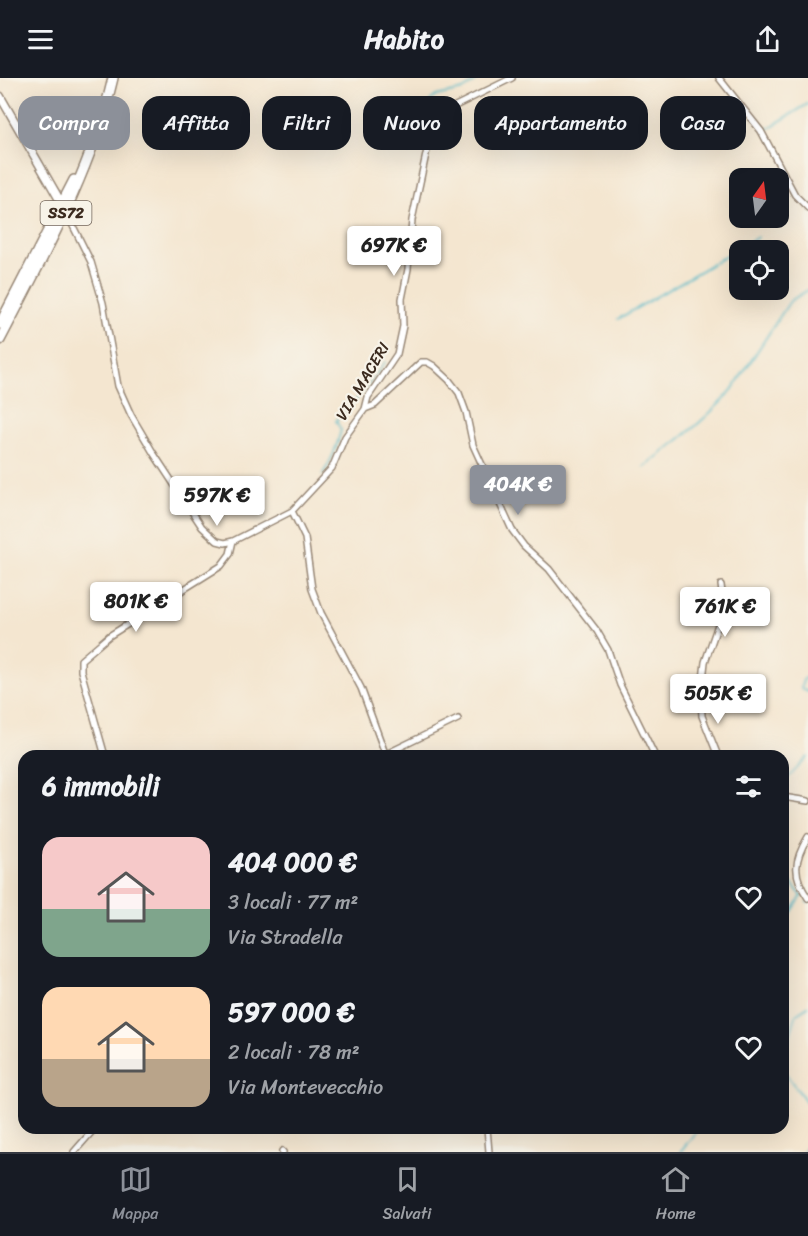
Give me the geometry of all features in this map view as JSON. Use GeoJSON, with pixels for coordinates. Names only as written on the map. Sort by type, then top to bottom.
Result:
{"type":"FeatureCollection","features":[{"type":"Feature","properties":{"kind":"main road","name":"SS72"},"geometry":{"type":"LineString","coordinates":[[0,339],[64,208],[100,110],[106,78]]}},
{"type":"Feature","properties":{"kind":"main road","name":"SS72"},"geometry":{"type":"LineString","coordinates":[[0,324],[81,177],[105,112],[113,78]]}},
{"type":"Feature","properties":{"kind":"street","name":"VIA MACERI"},"geometry":{"type":"LineString","coordinates":[[232,541],[291,511],[332,468],[345,437],[365,410],[368,396],[396,354],[401,340],[402,299],[408,268],[412,220],[431,130],[445,111],[458,102],[512,78]]}},
{"type":"Feature","properties":{"kind":"street"},"geometry":{"type":"LineString","coordinates":[[719,78],[761,131],[795,195],[808,208]]}},
{"type":"Feature","properties":{"kind":"street"},"geometry":{"type":"LineString","coordinates":[[0,96],[64,208],[91,262],[103,303],[118,386],[131,416],[202,527],[217,541],[225,543],[232,541],[230,554],[221,566],[109,636],[81,660],[81,671],[103,750]]}},
{"type":"Feature","properties":{"kind":"street"},"geometry":{"type":"LineString","coordinates":[[365,410],[375,405],[421,362],[434,366],[454,386],[466,412],[472,445],[512,530],[524,546],[549,568],[597,631],[608,650],[620,685],[652,750]]}},
{"type":"Feature","properties":{"kind":"street"},"geometry":{"type":"LineString","coordinates":[[291,511],[305,538],[312,589],[321,613],[361,688],[384,750]]}},
{"type":"Feature","properties":{"kind":"street"},"geometry":{"type":"LineString","coordinates":[[716,750],[702,716],[701,698],[705,662],[724,606],[721,585]]}},
{"type":"Feature","properties":{"kind":"street"},"geometry":{"type":"LineString","coordinates":[[396,750],[458,719]]}},
{"type":"Feature","properties":{"kind":"street"},"geometry":{"type":"LineString","coordinates":[[789,798],[808,801]]}},
{"type":"Feature","properties":{"kind":"street"},"geometry":{"type":"LineString","coordinates":[[808,837],[798,858],[796,874],[808,898]]}},
{"type":"Feature","properties":{"kind":"street"},"geometry":{"type":"LineString","coordinates":[[74,1152],[90,1134]]}},
{"type":"Feature","properties":{"kind":"street"},"geometry":{"type":"LineString","coordinates":[[488,1134],[489,1152]]}},
{"type":"Feature","properties":{"kind":"waterway"},"geometry":{"type":"LineString","coordinates":[[436,96],[463,90],[481,78]]}},
{"type":"Feature","properties":{"kind":"waterway"},"geometry":{"type":"LineString","coordinates":[[764,131],[808,104]]}},
{"type":"Feature","properties":{"kind":"waterway"},"geometry":{"type":"LineString","coordinates":[[618,319],[758,237]]}},
{"type":"Feature","properties":{"kind":"waterway"},"geometry":{"type":"LineString","coordinates":[[644,467],[690,431],[722,401],[732,390],[790,301],[808,290]]}},
{"type":"Feature","properties":{"kind":"waterway"},"geometry":{"type":"LineString","coordinates":[[322,475],[336,448],[341,430],[337,419],[357,399],[385,362]]}},
{"type":"Feature","properties":{"kind":"waterway"},"geometry":{"type":"LineString","coordinates":[[808,676],[803,680],[801,688],[808,692]]}},
{"type":"Feature","properties":{"kind":"waterway"},"geometry":{"type":"LineString","coordinates":[[789,777],[808,757]]}},
{"type":"Feature","properties":{"kind":"waterway"},"geometry":{"type":"LineString","coordinates":[[789,880],[802,896],[789,916]]}},
{"type":"Feature","properties":{"kind":"waterway"},"geometry":{"type":"LineString","coordinates":[[789,1038],[797,1013],[808,1006]]}},
{"type":"Feature","properties":{"kind":"waterway"},"geometry":{"type":"LineString","coordinates":[[789,1078],[808,1104]]}},
{"type":"Feature","properties":{"kind":"waterway"},"geometry":{"type":"LineString","coordinates":[[680,1152],[694,1134]]}},
{"type":"Feature","properties":{"kind":"waterway"},"geometry":{"type":"LineString","coordinates":[[803,1152],[808,1143]]}}]}
